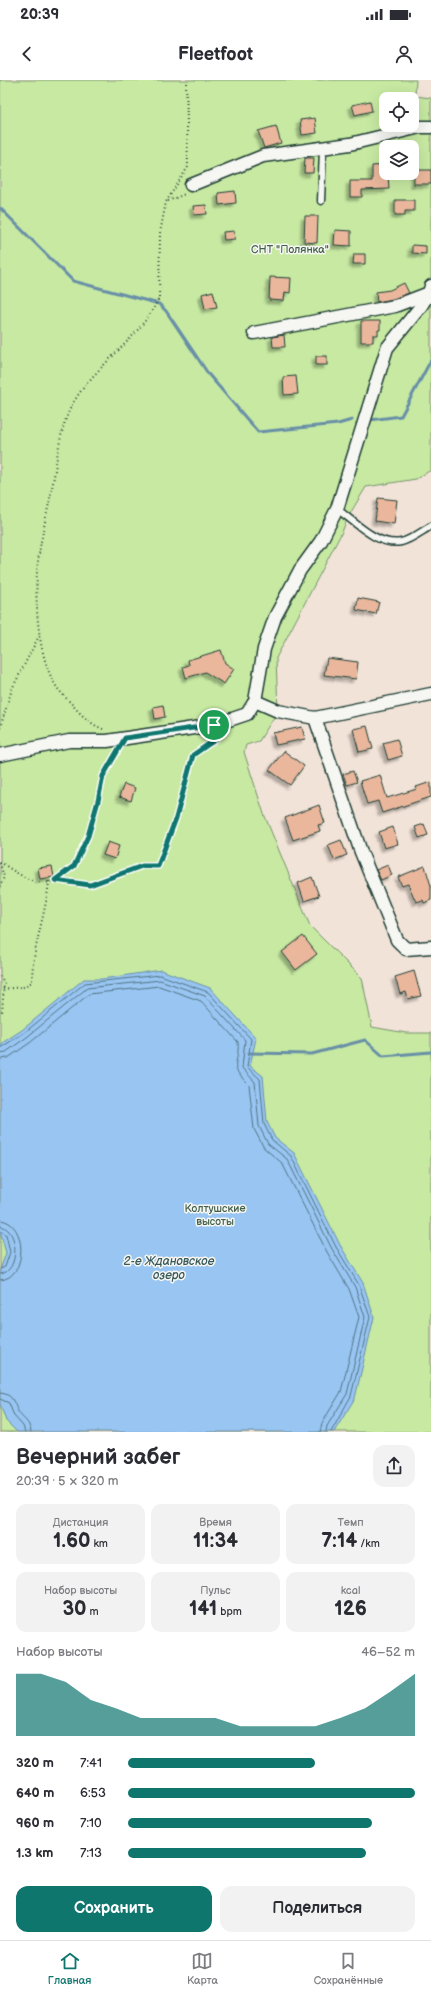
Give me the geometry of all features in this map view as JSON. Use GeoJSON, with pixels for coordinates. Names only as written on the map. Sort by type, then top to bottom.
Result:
{"type":"FeatureCollection","features":[{"type":"Feature","properties":{"kind":"street"},"geometry":{"type":"LineString","coordinates":[[191,185],[263,156],[350,144],[420,127],[431,127]]}},
{"type":"Feature","properties":{"kind":"street"},"geometry":{"type":"LineString","coordinates":[[254,333],[395,306],[430,289]]}},
{"type":"Feature","properties":{"kind":"street"},"geometry":{"type":"LineString","coordinates":[[0,755],[69,741],[107,741],[214,725],[247,714],[255,701],[264,649],[274,617],[300,570],[321,542],[337,508],[387,348],[430,289]]}},
{"type":"Feature","properties":{"kind":"street"},"geometry":{"type":"LineString","coordinates":[[255,701],[278,711],[315,718],[431,694]]}},
{"type":"Feature","properties":{"kind":"street"},"geometry":{"type":"LineString","coordinates":[[315,718],[361,852],[398,940],[406,948],[431,947]]}},
{"type":"Feature","properties":{"kind":"lane"},"geometry":{"type":"LineString","coordinates":[[321,201],[323,148]]}},
{"type":"Feature","properties":{"kind":"lane"},"geometry":{"type":"LineString","coordinates":[[337,508],[375,537],[388,542],[401,542],[431,526]]}},
{"type":"Feature","properties":{"kind":"path"},"geometry":{"type":"LineString","coordinates":[[106,730],[94,725],[81,714],[58,689],[46,665],[37,600],[37,570],[63,432],[70,408],[82,388],[129,341],[155,307],[159,298],[160,233],[166,202],[188,167],[186,80]]}},
{"type":"Feature","properties":{"kind":"path"},"geometry":{"type":"LineString","coordinates":[[166,202],[183,196],[191,185]]}},
{"type":"Feature","properties":{"kind":"path"},"geometry":{"type":"LineString","coordinates":[[0,728],[12,689],[41,633]]}},
{"type":"Feature","properties":{"kind":"path"},"geometry":{"type":"LineString","coordinates":[[0,863],[17,873],[38,882],[55,880],[90,885],[142,866],[158,866],[176,818],[193,755],[216,739],[214,725]]}},
{"type":"Feature","properties":{"kind":"path"},"geometry":{"type":"LineString","coordinates":[[55,880],[74,866],[88,836],[98,801],[103,776],[125,738]]}},
{"type":"Feature","properties":{"kind":"path"},"geometry":{"type":"LineString","coordinates":[[0,863],[4,877],[0,886]]}},
{"type":"Feature","properties":{"kind":"path"},"geometry":{"type":"LineString","coordinates":[[3,989],[24,987],[32,982],[32,967],[46,907],[49,881]]}},
{"type":"Feature","properties":{"kind":"path"},"geometry":{"type":"LineString","coordinates":[[0,976],[4,982],[2,1014]]}},
{"type":"Feature","properties":{"kind":"path"},"geometry":{"type":"LineString","coordinates":[[0,981],[4,982]]}},
{"type":"Feature","properties":{"kind":"green space","name":"Колтушские высоты"},"geometry":{"type":"Polygon","coordinates":[[[0,80],[416,80],[415,92],[379,92],[379,132],[419,132],[419,96],[431,98],[431,470],[416,479],[366,487],[348,517],[342,532],[276,658],[278,711],[259,741],[246,745],[244,752],[264,814],[310,926],[362,978],[372,1027],[406,1033],[431,1033],[431,1432],[0,1432],[0,80]]]}},
{"type":"Feature","properties":{"kind":"water","name":"2-е Ждановское озеро"},"geometry":{"type":"Polygon","coordinates":[[[161,970],[210,988],[256,1038],[250,1066],[263,1076],[267,1122],[275,1138],[294,1153],[340,1245],[363,1283],[374,1317],[355,1398],[334,1432],[17,1432],[6,1421],[0,1404],[0,1270],[6,1253],[0,1231],[0,1047],[2,1043],[22,1030],[84,979],[102,979],[161,970]]]}},
{"type":"Feature","properties":{"kind":"building"},"geometry":{"type":"Polygon","coordinates":[[[370,101],[372,111],[355,115],[352,105],[370,101]]]}},
{"type":"Feature","properties":{"kind":"building"},"geometry":{"type":"Polygon","coordinates":[[[315,118],[317,133],[302,135],[300,120],[315,118]]]}},
{"type":"Feature","properties":{"kind":"building"},"geometry":{"type":"Polygon","coordinates":[[[276,126],[281,143],[264,148],[258,131],[276,126]]]}},
{"type":"Feature","properties":{"kind":"building"},"geometry":{"type":"Polygon","coordinates":[[[305,158],[314,158],[313,173],[304,173],[305,158]]]}},
{"type":"Feature","properties":{"kind":"building"},"geometry":{"type":"Polygon","coordinates":[[[372,166],[379,166],[379,180],[388,180],[389,189],[362,190],[362,197],[350,197],[350,181],[372,181],[372,166]]]}},
{"type":"Feature","properties":{"kind":"building"},"geometry":{"type":"Polygon","coordinates":[[[419,170],[431,170],[431,184],[414,184],[414,180],[419,180],[419,170]]]}},
{"type":"Feature","properties":{"kind":"building"},"geometry":{"type":"Polygon","coordinates":[[[235,191],[236,203],[219,205],[218,193],[235,191]]]}},
{"type":"Feature","properties":{"kind":"building"},"geometry":{"type":"Polygon","coordinates":[[[395,200],[414,200],[414,211],[405,211],[405,215],[395,215],[395,200]]]}},
{"type":"Feature","properties":{"kind":"building"},"geometry":{"type":"Polygon","coordinates":[[[206,205],[207,214],[194,215],[193,206],[206,205]]]}},
{"type":"Feature","properties":{"kind":"building"},"geometry":{"type":"Polygon","coordinates":[[[305,216],[318,216],[317,243],[304,242],[305,216]]]}},
{"type":"Feature","properties":{"kind":"building"},"geometry":{"type":"Polygon","coordinates":[[[335,230],[351,231],[351,246],[334,245],[335,230]]]}},
{"type":"Feature","properties":{"kind":"building"},"geometry":{"type":"Polygon","coordinates":[[[234,231],[235,239],[224,240],[223,232],[234,231]]]}},
{"type":"Feature","properties":{"kind":"building"},"geometry":{"type":"Polygon","coordinates":[[[412,245],[426,246],[426,254],[412,253],[412,245]]]}},
{"type":"Feature","properties":{"kind":"building"},"geometry":{"type":"Polygon","coordinates":[[[354,254],[365,254],[365,264],[353,264],[354,254]]]}},
{"type":"Feature","properties":{"kind":"building"},"geometry":{"type":"Polygon","coordinates":[[[270,277],[291,278],[290,293],[285,292],[284,301],[269,300],[270,277]]]}},
{"type":"Feature","properties":{"kind":"building"},"geometry":{"type":"Polygon","coordinates":[[[404,283],[409,293],[393,299],[377,302],[376,292],[390,290],[404,283]]]}},
{"type":"Feature","properties":{"kind":"building"},"geometry":{"type":"Polygon","coordinates":[[[213,291],[217,307],[205,309],[202,294],[213,291]]]}},
{"type":"Feature","properties":{"kind":"building"},"geometry":{"type":"Polygon","coordinates":[[[361,321],[380,321],[380,330],[378,330],[378,335],[373,335],[373,342],[361,342],[361,321]]]}},
{"type":"Feature","properties":{"kind":"building"},"geometry":{"type":"Polygon","coordinates":[[[284,335],[285,347],[273,347],[272,337],[284,335]]]}},
{"type":"Feature","properties":{"kind":"building"},"geometry":{"type":"Polygon","coordinates":[[[316,356],[327,356],[327,365],[316,365],[316,356]]]}},
{"type":"Feature","properties":{"kind":"building"},"geometry":{"type":"Polygon","coordinates":[[[296,376],[298,394],[284,395],[283,377],[296,376]]]}},
{"type":"Feature","properties":{"kind":"building"},"geometry":{"type":"Polygon","coordinates":[[[378,498],[397,500],[394,524],[375,521],[378,498]]]}},
{"type":"Feature","properties":{"kind":"building"},"geometry":{"type":"Polygon","coordinates":[[[358,598],[379,602],[376,614],[356,610],[358,598]]]}},
{"type":"Feature","properties":{"kind":"building"},"geometry":{"type":"Polygon","coordinates":[[[221,650],[225,663],[234,669],[224,684],[205,672],[186,678],[183,667],[189,665],[188,660],[221,650]]]}},
{"type":"Feature","properties":{"kind":"building"},"geometry":{"type":"Polygon","coordinates":[[[327,658],[358,662],[356,679],[324,675],[327,658]]]}},
{"type":"Feature","properties":{"kind":"building"},"geometry":{"type":"Polygon","coordinates":[[[163,705],[165,717],[155,719],[153,707],[163,705]]]}},
{"type":"Feature","properties":{"kind":"building"},"geometry":{"type":"Polygon","coordinates":[[[367,726],[373,749],[359,752],[353,729],[367,726]]]}},
{"type":"Feature","properties":{"kind":"building"},"geometry":{"type":"Polygon","coordinates":[[[302,727],[305,739],[276,745],[273,733],[302,727]]]}},
{"type":"Feature","properties":{"kind":"building"},"geometry":{"type":"Polygon","coordinates":[[[397,739],[402,756],[388,760],[383,743],[397,739]]]}},
{"type":"Feature","properties":{"kind":"building"},"geometry":{"type":"Polygon","coordinates":[[[284,751],[304,766],[290,785],[269,770],[284,751]]]}},
{"type":"Feature","properties":{"kind":"building"},"geometry":{"type":"Polygon","coordinates":[[[353,771],[357,782],[347,785],[343,774],[353,771]]]}},
{"type":"Feature","properties":{"kind":"building"},"geometry":{"type":"Polygon","coordinates":[[[380,775],[387,798],[417,789],[416,787],[431,782],[431,797],[382,813],[378,801],[367,804],[360,781],[380,775]]]}},
{"type":"Feature","properties":{"kind":"building"},"geometry":{"type":"Polygon","coordinates":[[[124,784],[135,788],[131,801],[119,797],[124,784]]]}},
{"type":"Feature","properties":{"kind":"building"},"geometry":{"type":"Polygon","coordinates":[[[319,805],[325,823],[318,825],[320,831],[293,840],[285,818],[319,805]]]}},
{"type":"Feature","properties":{"kind":"building"},"geometry":{"type":"Polygon","coordinates":[[[424,824],[428,835],[419,838],[415,827],[424,824]]]}},
{"type":"Feature","properties":{"kind":"building"},"geometry":{"type":"Polygon","coordinates":[[[393,827],[398,844],[384,848],[379,832],[393,827]]]}},
{"type":"Feature","properties":{"kind":"building"},"geometry":{"type":"Polygon","coordinates":[[[341,840],[347,855],[334,860],[328,845],[341,840]]]}},
{"type":"Feature","properties":{"kind":"building"},"geometry":{"type":"Polygon","coordinates":[[[108,842],[119,846],[115,859],[103,855],[108,842]]]}},
{"type":"Feature","properties":{"kind":"building"},"geometry":{"type":"Polygon","coordinates":[[[388,865],[392,875],[381,880],[376,870],[388,865]]]}},
{"type":"Feature","properties":{"kind":"building"},"geometry":{"type":"Polygon","coordinates":[[[52,866],[54,877],[40,879],[38,868],[52,866]]]}},
{"type":"Feature","properties":{"kind":"building"},"geometry":{"type":"Polygon","coordinates":[[[425,866],[431,886],[431,900],[424,903],[423,900],[416,902],[408,884],[402,886],[398,877],[425,866]]]}},
{"type":"Feature","properties":{"kind":"building"},"geometry":{"type":"Polygon","coordinates":[[[312,877],[319,896],[304,901],[298,883],[312,877]]]}},
{"type":"Feature","properties":{"kind":"building"},"geometry":{"type":"Polygon","coordinates":[[[303,936],[317,954],[296,970],[282,952],[303,936]]]}},
{"type":"Feature","properties":{"kind":"building"},"geometry":{"type":"Polygon","coordinates":[[[414,971],[421,996],[408,999],[406,992],[400,994],[395,977],[414,971]]]}},
{"type":"Feature","properties":{"kind":"waterway"},"geometry":{"type":"LineString","coordinates":[[0,208],[73,281],[159,304],[166,311],[209,375],[258,432],[338,424],[352,420]]}},
{"type":"Feature","properties":{"kind":"waterway"},"geometry":{"type":"LineString","coordinates":[[370,420],[401,416],[431,360]]}},
{"type":"Feature","properties":{"kind":"waterway"},"geometry":{"type":"LineString","coordinates":[[249,1053],[312,1054],[365,1040],[383,1056],[431,1052]]}},
{"type":"Feature","properties":{"kind":"route"},"geometry":{"type":"LineString","coordinates":[[214,725],[216,739],[193,755],[176,818],[158,866],[142,866],[90,885],[55,880],[74,866],[88,836],[98,801],[103,776],[113,756],[125,738],[214,725]]}},
{"type":"Feature","properties":{"kind":"park label","name":"СНТ \"Полянка\""},"geometry":{"type":"Point","coordinates":[290,249]}}]}
